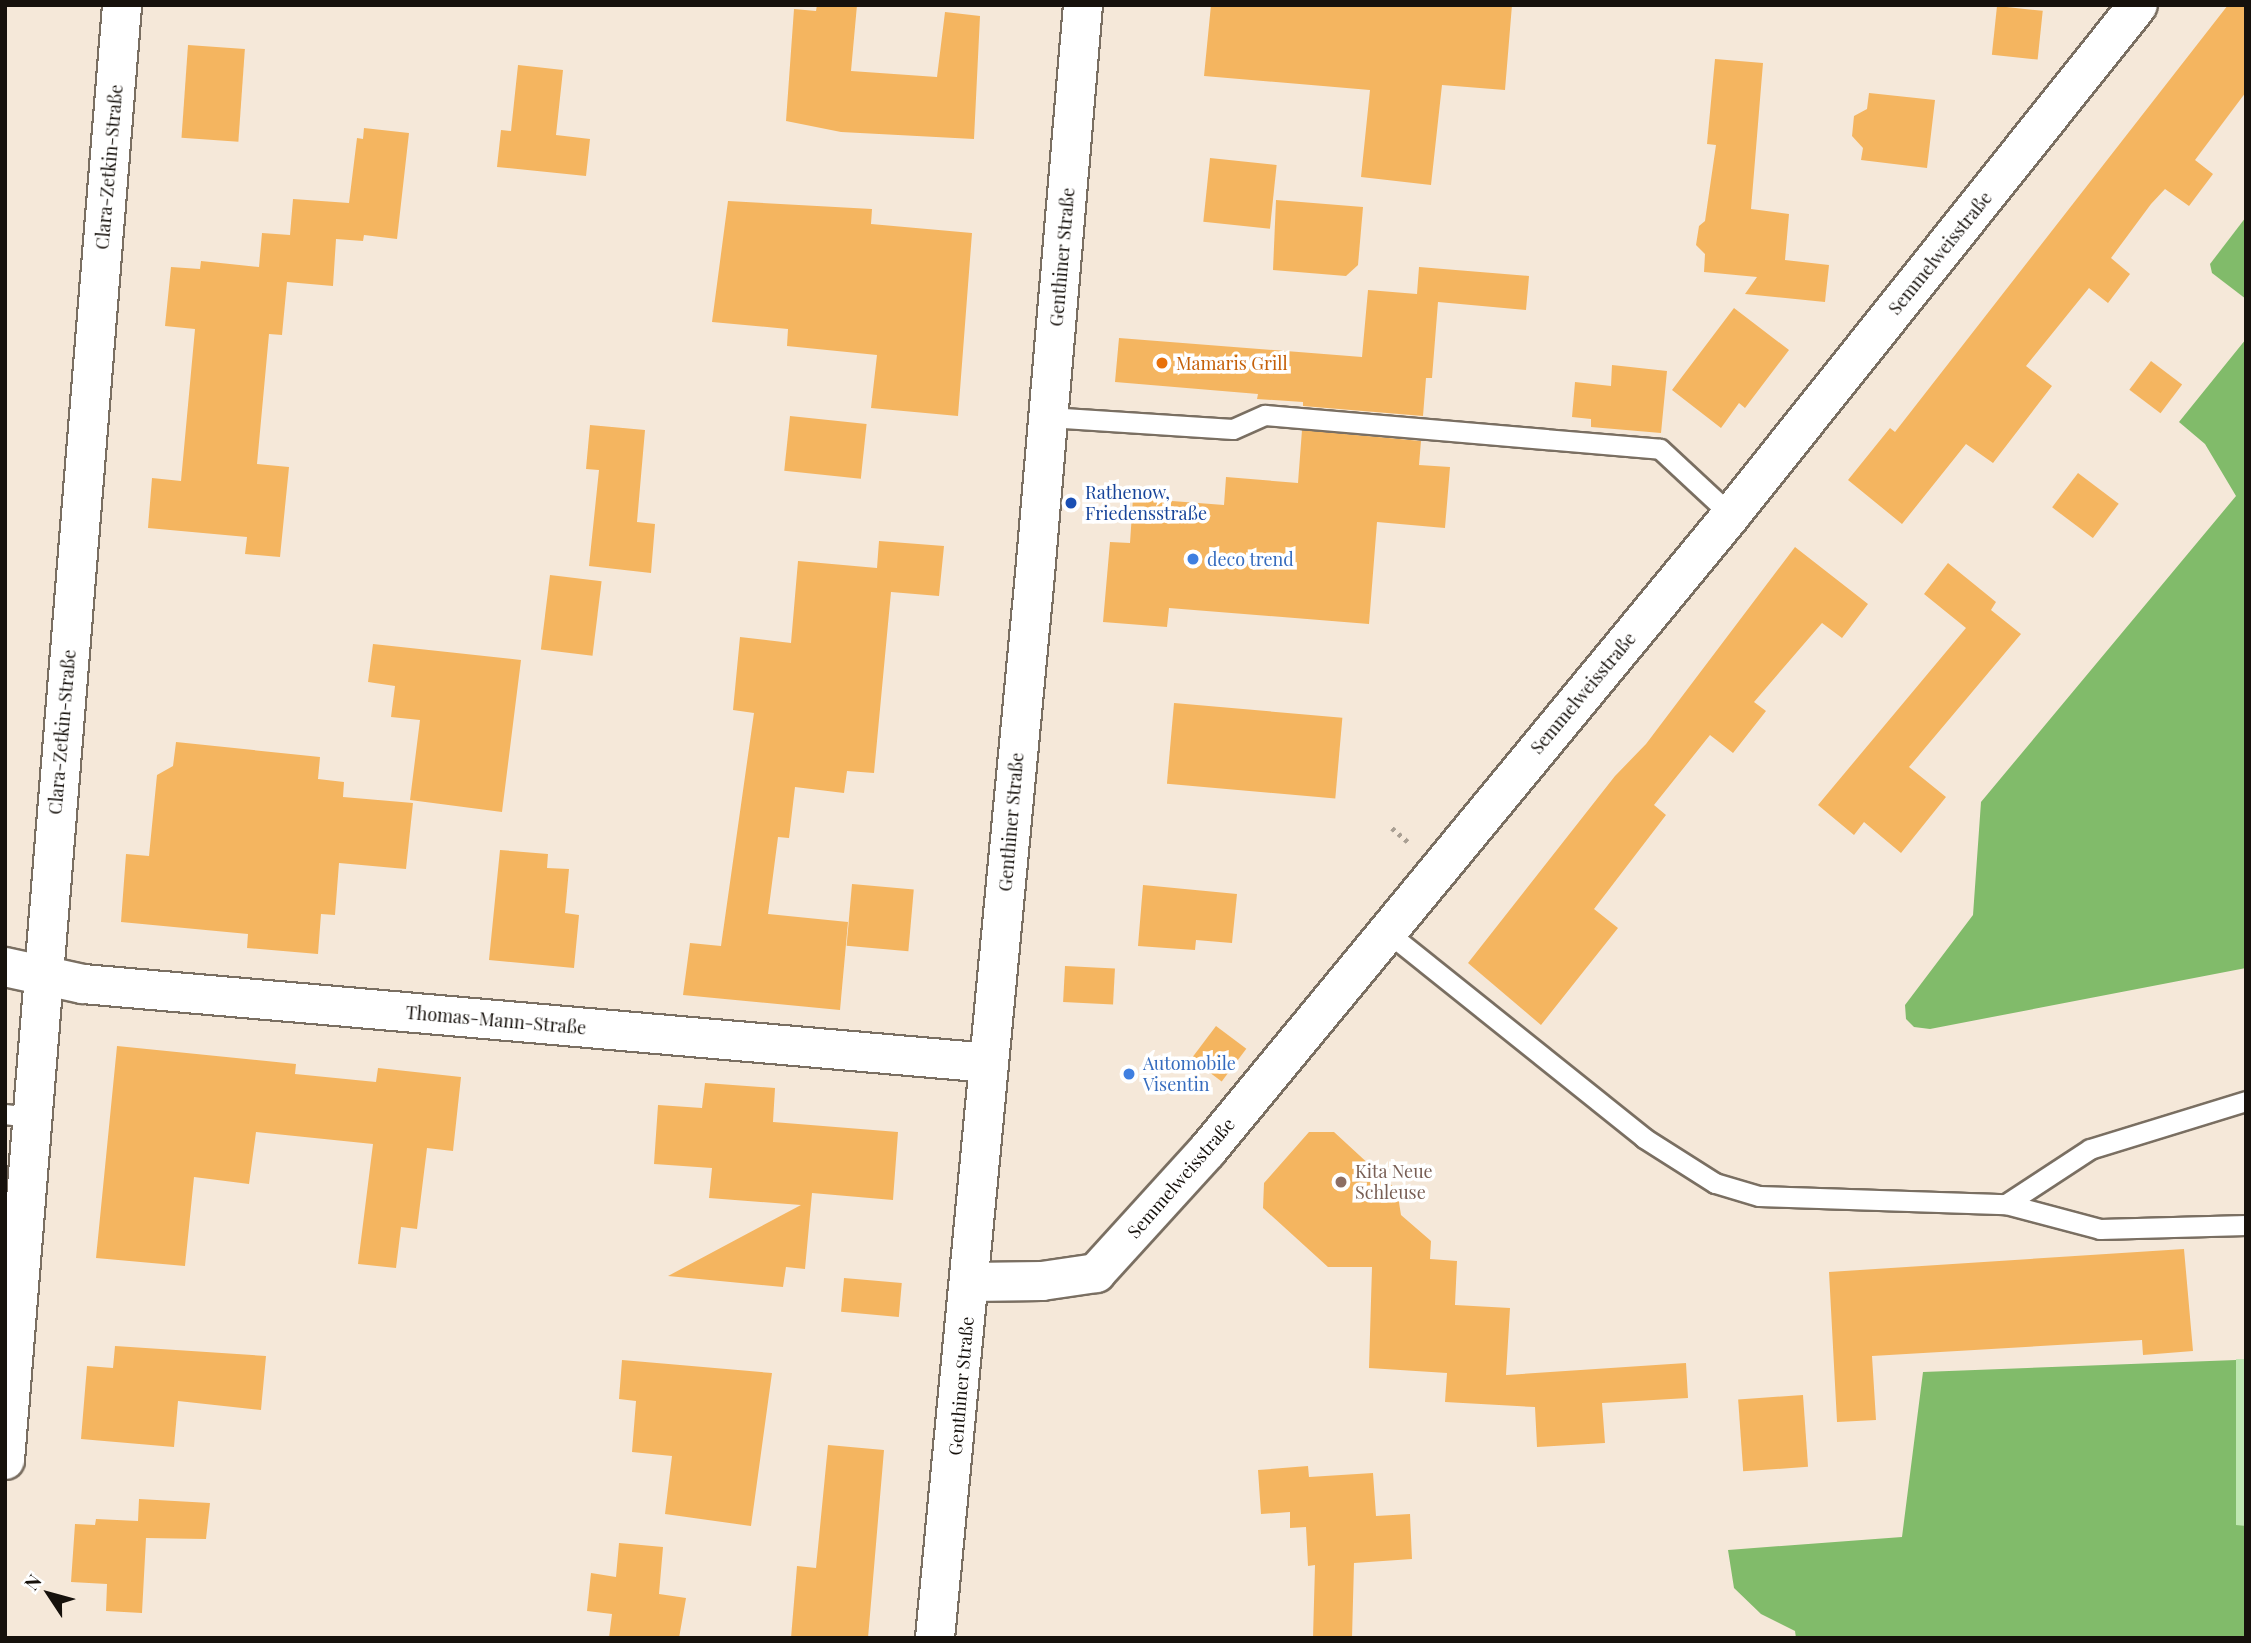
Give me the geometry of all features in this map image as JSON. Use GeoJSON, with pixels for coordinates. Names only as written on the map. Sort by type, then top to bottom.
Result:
{"type":"FeatureCollection","features":[{"type":"Feature","properties":{"kind":"street","name":"Clara-Zetkin-Straße"},"geometry":{"type":"LineString","coordinates":[[5,1460],[18,1115],[41,977],[122,5]]}},
{"type":"Feature","properties":{"kind":"street","name":"Genthiner Straße"},"geometry":{"type":"LineString","coordinates":[[935,1638],[971,1282],[1083,5]]}},
{"type":"Feature","properties":{"kind":"street","name":"Semmelweisstraße"},"geometry":{"type":"LineString","coordinates":[[971,1282],[1042,1281],[1096,1273],[1207,1151],[1731,515],[2138,5]]}},
{"type":"Feature","properties":{"kind":"street","name":"Thomas-Mann-Straße"},"geometry":{"type":"LineString","coordinates":[[5,967],[41,977],[989,1063]]}},
{"type":"Feature","properties":{"kind":"lane"},"geometry":{"type":"LineString","coordinates":[[1048,417],[1233,429],[1265,415],[1660,449],[1731,515]]}},
{"type":"Feature","properties":{"kind":"lane"},"geometry":{"type":"LineString","coordinates":[[1386,931],[1644,1138],[1715,1183],[1759,1196],[2006,1204],[2100,1229],[2246,1225]]}},
{"type":"Feature","properties":{"kind":"lane"},"geometry":{"type":"LineString","coordinates":[[2006,1204],[2090,1149],[2246,1101]]}},
{"type":"Feature","properties":{"kind":"green space"},"geometry":{"type":"Polygon","coordinates":[[[2246,217],[2246,299],[2212,273],[2210,264],[2246,217]]]}},
{"type":"Feature","properties":{"kind":"green space"},"geometry":{"type":"Polygon","coordinates":[[[2246,339],[2246,968],[1930,1029],[1914,1027],[1906,1019],[1905,1005],[1973,915],[1981,802],[2236,496],[2205,444],[2179,422],[2246,339]]]}},
{"type":"Feature","properties":{"kind":"green space"},"geometry":{"type":"Polygon","coordinates":[[[2236,1359],[2246,1359],[2246,1526],[2236,1526],[2236,1359]]]}},
{"type":"Feature","properties":{"kind":"green space"},"geometry":{"type":"Polygon","coordinates":[[[2236,1360],[2236,1525],[2246,1526],[2246,1638],[1796,1638],[1795,1631],[1761,1614],[1734,1588],[1728,1550],[1902,1537],[1923,1372],[2236,1360]]]}},
{"type":"Feature","properties":{"kind":"building"},"geometry":{"type":"Polygon","coordinates":[[[817,5],[857,5],[851,71],[937,77],[945,12],[980,16],[974,139],[841,132],[786,121],[794,9],[816,11],[817,5]]]}},
{"type":"Feature","properties":{"kind":"building"},"geometry":{"type":"Polygon","coordinates":[[[1211,5],[1512,5],[1505,90],[1442,85],[1431,185],[1361,177],[1370,90],[1204,76],[1211,5]]]}},
{"type":"Feature","properties":{"kind":"building"},"geometry":{"type":"Polygon","coordinates":[[[2228,5],[2246,5],[2246,92],[2195,160],[2213,174],[2189,206],[2165,189],[2111,258],[2130,274],[2108,303],[2089,288],[2026,366],[2052,386],[1993,463],[1966,444],[1902,524],[1848,480],[1890,428],[1895,432],[2228,5]]]}},
{"type":"Feature","properties":{"kind":"building"},"geometry":{"type":"Polygon","coordinates":[[[1997,6],[2043,11],[2038,60],[1992,55],[1997,6]]]}},
{"type":"Feature","properties":{"kind":"building"},"geometry":{"type":"Polygon","coordinates":[[[188,45],[245,49],[238,142],[182,138],[188,45]]]}},
{"type":"Feature","properties":{"kind":"building"},"geometry":{"type":"Polygon","coordinates":[[[1715,59],[1763,63],[1751,209],[1789,214],[1785,260],[1829,265],[1825,302],[1745,294],[1757,277],[1704,272],[1705,254],[1696,245],[1699,226],[1705,221],[1716,145],[1707,144],[1715,59]]]}},
{"type":"Feature","properties":{"kind":"building"},"geometry":{"type":"Polygon","coordinates":[[[518,65],[563,70],[556,135],[590,139],[586,176],[497,167],[501,130],[511,131],[518,65]]]}},
{"type":"Feature","properties":{"kind":"building"},"geometry":{"type":"Polygon","coordinates":[[[1869,93],[1935,100],[1927,168],[1861,160],[1863,148],[1852,136],[1854,116],[1867,109],[1869,93]]]}},
{"type":"Feature","properties":{"kind":"building"},"geometry":{"type":"Polygon","coordinates":[[[364,128],[409,133],[397,239],[364,235],[363,241],[336,239],[333,286],[287,282],[282,335],[269,334],[257,464],[289,467],[280,557],[245,554],[247,537],[148,528],[152,478],[181,481],[195,329],[165,326],[171,267],[200,269],[201,261],[259,267],[262,233],[290,235],[293,199],[349,203],[357,138],[363,139],[364,128]]]}},
{"type":"Feature","properties":{"kind":"building"},"geometry":{"type":"Polygon","coordinates":[[[1210,158],[1277,165],[1270,229],[1203,222],[1210,158]]]}},
{"type":"Feature","properties":{"kind":"building"},"geometry":{"type":"Polygon","coordinates":[[[1276,200],[1363,207],[1358,265],[1346,276],[1273,270],[1276,200]]]}},
{"type":"Feature","properties":{"kind":"building"},"geometry":{"type":"Polygon","coordinates":[[[728,201],[872,209],[871,224],[972,233],[958,416],[871,408],[877,355],[787,346],[788,329],[712,322],[728,201]]]}},
{"type":"Feature","properties":{"kind":"building"},"geometry":{"type":"Polygon","coordinates":[[[1419,267],[1529,276],[1526,310],[1438,302],[1432,378],[1426,378],[1423,416],[1303,406],[1303,402],[1257,399],[1258,394],[1115,382],[1119,338],[1362,357],[1368,290],[1417,294],[1419,267]]]}},
{"type":"Feature","properties":{"kind":"building"},"geometry":{"type":"Polygon","coordinates":[[[1734,308],[1789,350],[1745,408],[1739,403],[1721,428],[1672,390],[1734,308]]]}},
{"type":"Feature","properties":{"kind":"building"},"geometry":{"type":"Polygon","coordinates":[[[2151,361],[2182,384],[2160,413],[2129,390],[2151,361]]]}},
{"type":"Feature","properties":{"kind":"building"},"geometry":{"type":"Polygon","coordinates":[[[1612,365],[1667,371],[1661,433],[1591,427],[1591,419],[1572,417],[1575,382],[1611,386],[1612,365]]]}},
{"type":"Feature","properties":{"kind":"building"},"geometry":{"type":"Polygon","coordinates":[[[790,416],[867,424],[861,479],[784,471],[790,416]]]}},
{"type":"Feature","properties":{"kind":"building"},"geometry":{"type":"Polygon","coordinates":[[[590,425],[645,430],[637,522],[655,524],[651,573],[589,566],[599,470],[586,469],[590,425]]]}},
{"type":"Feature","properties":{"kind":"building"},"geometry":{"type":"Polygon","coordinates":[[[1302,430],[1421,441],[1419,465],[1450,467],[1445,528],[1377,522],[1369,624],[1169,608],[1167,627],[1103,622],[1110,542],[1130,543],[1133,498],[1224,505],[1226,477],[1298,483],[1302,430]]]}},
{"type":"Feature","properties":{"kind":"building"},"geometry":{"type":"Polygon","coordinates":[[[2078,473],[2119,504],[2093,538],[2052,507],[2078,473]]]}},
{"type":"Feature","properties":{"kind":"building"},"geometry":{"type":"Polygon","coordinates":[[[879,541],[944,546],[939,596],[891,592],[874,773],[847,771],[844,793],[795,787],[789,838],[778,837],[768,914],[848,922],[840,1010],[683,995],[690,943],[721,946],[754,713],[733,710],[740,637],[791,643],[798,561],[877,568],[879,541]]]}},
{"type":"Feature","properties":{"kind":"building"},"geometry":{"type":"Polygon","coordinates":[[[1795,547],[1868,604],[1842,638],[1822,623],[1754,702],[1766,711],[1733,753],[1710,735],[1654,805],[1666,815],[1594,909],[1618,928],[1541,1025],[1468,963],[1615,776],[1646,744],[1795,547]]]}},
{"type":"Feature","properties":{"kind":"building"},"geometry":{"type":"Polygon","coordinates":[[[1948,563],[1996,602],[1991,610],[2021,634],[1909,767],[1946,797],[1901,853],[1864,822],[1854,835],[1818,805],[1966,628],[1924,594],[1948,563]]]}},
{"type":"Feature","properties":{"kind":"building"},"geometry":{"type":"Polygon","coordinates":[[[550,575],[602,581],[592,656],[541,649],[550,575]]]}},
{"type":"Feature","properties":{"kind":"building"},"geometry":{"type":"Polygon","coordinates":[[[373,644],[521,660],[502,812],[410,800],[420,720],[391,717],[395,686],[368,682],[373,644]]]}},
{"type":"Feature","properties":{"kind":"building"},"geometry":{"type":"Polygon","coordinates":[[[1174,703],[1342,718],[1335,798],[1167,784],[1174,703]]]}},
{"type":"Feature","properties":{"kind":"building"},"geometry":{"type":"Polygon","coordinates":[[[176,742],[320,757],[318,779],[344,782],[343,797],[413,803],[406,869],[339,863],[335,915],[321,914],[318,954],[247,948],[248,934],[121,922],[126,854],[149,856],[157,775],[173,766],[176,742]]]}},
{"type":"Feature","properties":{"kind":"building"},"geometry":{"type":"Polygon","coordinates":[[[500,850],[548,854],[547,868],[569,869],[565,913],[579,915],[574,968],[489,960],[500,850]]]}},
{"type":"Feature","properties":{"kind":"building"},"geometry":{"type":"Polygon","coordinates":[[[852,884],[914,889],[908,951],[847,946],[852,884]]]}},
{"type":"Feature","properties":{"kind":"building"},"geometry":{"type":"Polygon","coordinates":[[[1143,885],[1237,894],[1232,943],[1196,940],[1195,950],[1138,946],[1143,885]]]}},
{"type":"Feature","properties":{"kind":"building"},"geometry":{"type":"Polygon","coordinates":[[[1065,966],[1115,969],[1113,1005],[1063,1002],[1065,966]]]}},
{"type":"Feature","properties":{"kind":"building"},"geometry":{"type":"Polygon","coordinates":[[[1216,1026],[1246,1049],[1222,1082],[1191,1059],[1216,1026]]]}},
{"type":"Feature","properties":{"kind":"building"},"geometry":{"type":"Polygon","coordinates":[[[117,1046],[296,1064],[295,1074],[376,1082],[378,1068],[461,1077],[453,1151],[427,1148],[417,1229],[401,1227],[396,1268],[358,1264],[373,1144],[256,1132],[249,1184],[194,1177],[185,1266],[96,1258],[117,1046]]]}},
{"type":"Feature","properties":{"kind":"building"},"geometry":{"type":"Polygon","coordinates":[[[705,1083],[775,1088],[773,1122],[898,1132],[893,1200],[812,1193],[805,1269],[786,1267],[783,1287],[668,1276],[801,1205],[709,1198],[712,1168],[654,1164],[658,1105],[702,1108],[705,1083]]]}},
{"type":"Feature","properties":{"kind":"building"},"geometry":{"type":"Polygon","coordinates":[[[1309,1132],[1334,1132],[1397,1190],[1401,1215],[1431,1241],[1430,1259],[1457,1261],[1455,1305],[1510,1308],[1506,1375],[1686,1363],[1688,1398],[1602,1403],[1605,1443],[1537,1447],[1535,1407],[1445,1402],[1447,1373],[1369,1368],[1372,1267],[1328,1267],[1263,1208],[1264,1183],[1309,1132]]]}},
{"type":"Feature","properties":{"kind":"building"},"geometry":{"type":"Polygon","coordinates":[[[2184,1249],[2193,1351],[2143,1355],[2142,1340],[1872,1356],[1876,1420],[1837,1422],[1829,1272],[2184,1249]]]}},
{"type":"Feature","properties":{"kind":"building"},"geometry":{"type":"Polygon","coordinates":[[[844,1278],[902,1283],[899,1317],[841,1312],[844,1278]]]}},
{"type":"Feature","properties":{"kind":"building"},"geometry":{"type":"Polygon","coordinates":[[[115,1346],[266,1356],[261,1410],[178,1401],[174,1447],[81,1439],[87,1366],[113,1368],[115,1346]]]}},
{"type":"Feature","properties":{"kind":"building"},"geometry":{"type":"Polygon","coordinates":[[[622,1360],[772,1373],[751,1526],[665,1514],[672,1456],[632,1452],[636,1401],[619,1399],[622,1360]]]}},
{"type":"Feature","properties":{"kind":"building"},"geometry":{"type":"Polygon","coordinates":[[[1803,1395],[1808,1467],[1743,1471],[1738,1400],[1803,1395]]]}},
{"type":"Feature","properties":{"kind":"building"},"geometry":{"type":"Polygon","coordinates":[[[828,1445],[884,1450],[868,1638],[791,1638],[797,1566],[816,1568],[828,1445]]]}},
{"type":"Feature","properties":{"kind":"building"},"geometry":{"type":"Polygon","coordinates":[[[1308,1466],[1309,1477],[1373,1473],[1376,1516],[1410,1514],[1412,1559],[1354,1563],[1352,1638],[1313,1638],[1315,1565],[1308,1566],[1306,1527],[1290,1528],[1290,1512],[1261,1514],[1258,1470],[1308,1466]]]}},
{"type":"Feature","properties":{"kind":"building"},"geometry":{"type":"Polygon","coordinates":[[[139,1499],[210,1503],[206,1539],[146,1538],[142,1613],[106,1611],[107,1584],[71,1582],[75,1524],[95,1525],[96,1519],[138,1521],[139,1499]]]}},
{"type":"Feature","properties":{"kind":"building"},"geometry":{"type":"Polygon","coordinates":[[[619,1543],[663,1547],[659,1594],[686,1598],[679,1638],[609,1638],[612,1614],[587,1611],[591,1573],[616,1577],[619,1543]]]}},
{"type":"Feature","properties":{"kind":"place","name":"Mamaris Grill"},"geometry":{"type":"Point","coordinates":[1162,363]}},
{"type":"Feature","properties":{"kind":"place","name":"Rathenow, Friedensstraße"},"geometry":{"type":"Point","coordinates":[1071,503]}},
{"type":"Feature","properties":{"kind":"place","name":"deco trend"},"geometry":{"type":"Point","coordinates":[1193,559]}},
{"type":"Feature","properties":{"kind":"place","name":"Automobile Visentin"},"geometry":{"type":"Point","coordinates":[1129,1074]}},
{"type":"Feature","properties":{"kind":"place","name":"Kita Neue Schleuse"},"geometry":{"type":"Point","coordinates":[1341,1182]}}]}
